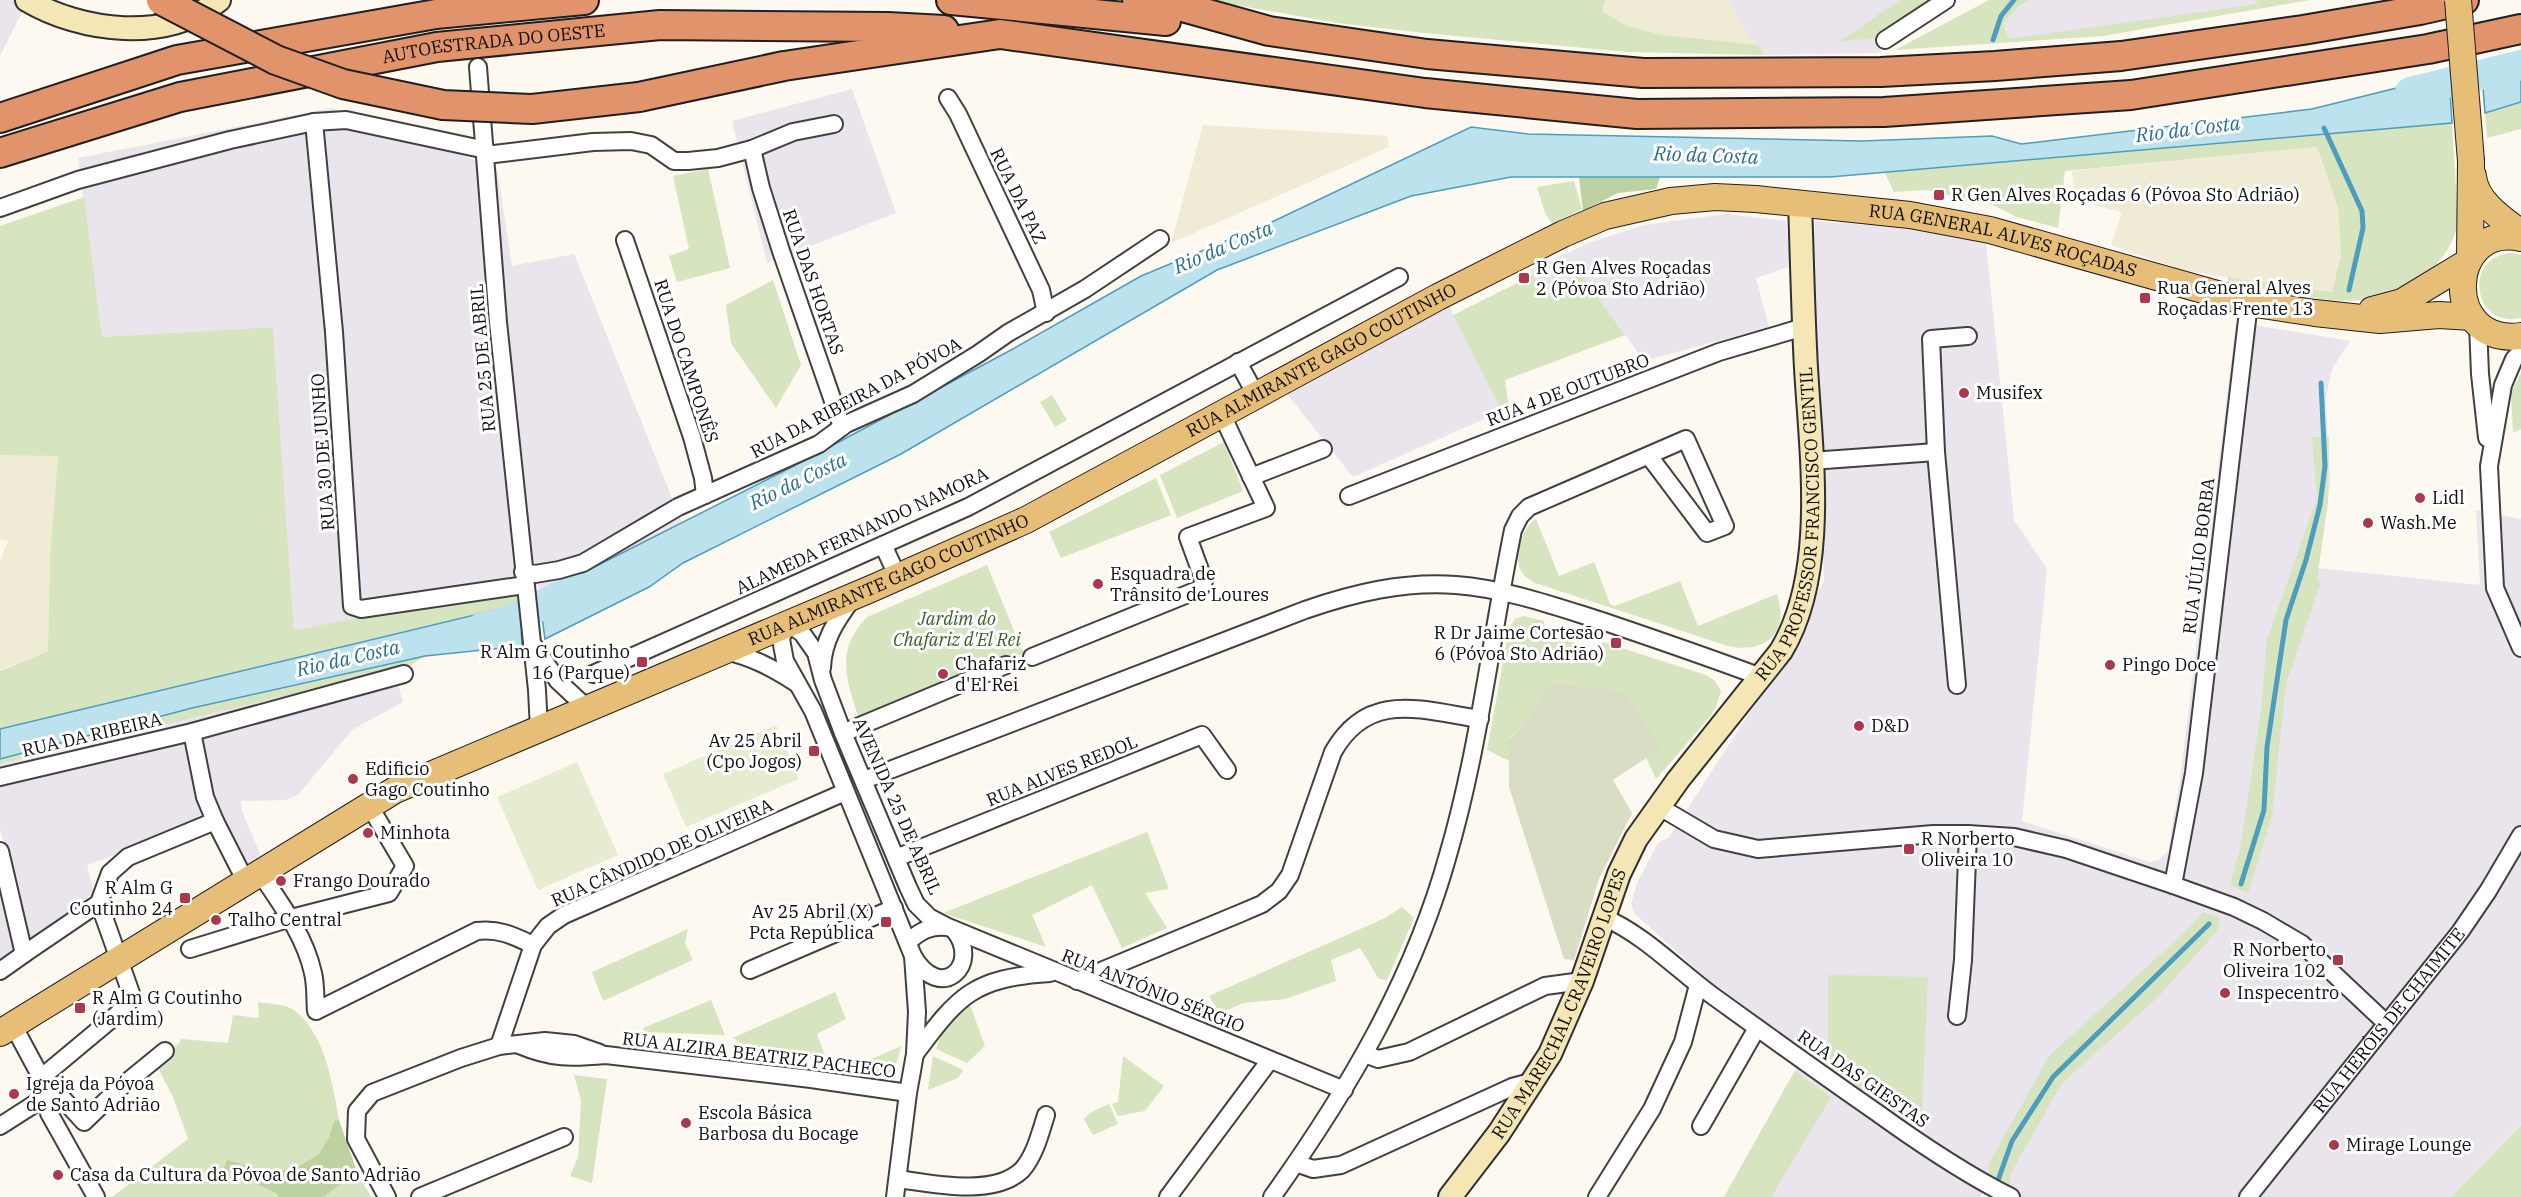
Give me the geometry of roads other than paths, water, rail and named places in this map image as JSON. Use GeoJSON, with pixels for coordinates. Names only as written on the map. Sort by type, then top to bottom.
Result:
{"type":"FeatureCollection","features":[{"type":"Feature","properties":{"kind":"highway"},"geometry":{"type":"LineString","coordinates":[[161,0],[276,60],[344,84],[443,105],[532,109],[639,97],[784,66],[1000,34],[1425,93],[1637,114],[1884,112],[2131,95],[2428,49],[2512,30]]}},
{"type":"Feature","properties":{"kind":"highway","name":"AUTOESTRADA DO OESTE"},"geometry":{"type":"LineString","coordinates":[[0,118],[177,60],[436,15],[584,0]]}},
{"type":"Feature","properties":{"kind":"highway"},"geometry":{"type":"LineString","coordinates":[[951,0],[1269,31],[1427,54],[1643,73],[1881,72],[2121,56],[2327,26],[2464,0]]}},
{"type":"Feature","properties":{"kind":"highway"},"geometry":{"type":"LineString","coordinates":[[1137,0],[1172,4],[1269,31]]}},
{"type":"Feature","properties":{"kind":"highway"},"geometry":{"type":"LineString","coordinates":[[2199,44],[2397,0]]}},
{"type":"Feature","properties":{"kind":"highway"},"geometry":{"type":"LineString","coordinates":[[2237,79],[2521,9]]}},
{"type":"Feature","properties":{"kind":"highway","name":"AUTOESTRADA DO OESTE"},"geometry":{"type":"LineString","coordinates":[[0,153],[180,97],[437,46],[660,25],[888,27],[1000,34]]}},
{"type":"Feature","properties":{"kind":"main road"},"geometry":{"type":"LineString","coordinates":[[2458,0],[2473,181],[2478,191],[2497,214],[2521,233]]}},
{"type":"Feature","properties":{"kind":"main road"},"geometry":{"type":"LineString","coordinates":[[2471,161],[2469,260],[2462,279],[2462,292],[2465,305],[2475,320]]}},
{"type":"Feature","properties":{"kind":"main road","name":"RUA ALMIRANTE GAGO COUTINHO"},"geometry":{"type":"LineString","coordinates":[[7,1029],[369,805],[412,783],[854,596],[1026,520],[1483,274],[1563,234],[1605,216],[1671,201],[1714,197],[1800,203]]}},
{"type":"Feature","properties":{"kind":"main road","name":"RUA GENERAL ALVES ROÇADAS"},"geometry":{"type":"LineString","coordinates":[[1800,203],[1910,215],[1990,230],[2249,303],[2380,320],[2439,315],[2475,320],[2500,335],[2521,336]]}},
{"type":"Feature","properties":{"kind":"main road","name":"RUA GENERAL ALVES ROÇADAS"},"geometry":{"type":"LineString","coordinates":[[2346,316],[2402,302],[2469,260],[2482,246],[2495,239],[2512,236],[2521,238]]}},
{"type":"Feature","properties":{"kind":"street"},"geometry":{"type":"LineString","coordinates":[[27,0],[79,23],[127,30],[171,23],[208,9],[219,0]]}},
{"type":"Feature","properties":{"kind":"street"},"geometry":{"type":"LineString","coordinates":[[1885,40],[1946,0]]}},
{"type":"Feature","properties":{"kind":"street","name":"RUA 25 DE ABRIL"},"geometry":{"type":"LineString","coordinates":[[478,68],[498,322],[524,583],[533,644],[539,729]]}},
{"type":"Feature","properties":{"kind":"street","name":"RUA DA PAZ"},"geometry":{"type":"LineString","coordinates":[[948,98],[958,114],[1041,290],[1046,313]]}},
{"type":"Feature","properties":{"kind":"street"},"geometry":{"type":"LineString","coordinates":[[0,208],[78,180],[230,140],[314,122],[346,120],[486,152],[593,142],[631,141],[651,145],[674,161],[718,158],[752,149],[793,132],[834,124]]}},
{"type":"Feature","properties":{"kind":"street","name":"RUA 30 DE JUNHO"},"geometry":{"type":"LineString","coordinates":[[314,122],[334,332],[352,606],[361,609],[524,583]]}},
{"type":"Feature","properties":{"kind":"street","name":"RUA DAS HORTAS"},"geometry":{"type":"LineString","coordinates":[[752,149],[774,230],[842,427]]}},
{"type":"Feature","properties":{"kind":"street","name":"RUA PROFESSOR FRANCISCO GENTIL"},"geometry":{"type":"LineString","coordinates":[[1659,806],[1761,677],[1793,631],[1802,606],[1808,580],[1811,543],[1811,462],[1800,203]]}},
{"type":"Feature","properties":{"kind":"street","name":"RUA DA RIBEIRA DA PÓVOA"},"geometry":{"type":"LineString","coordinates":[[524,583],[535,574],[583,563],[678,507],[819,444],[842,427],[913,394],[1008,333],[1046,313],[1160,239]]}},
{"type":"Feature","properties":{"kind":"street","name":"RUA DO CAMPONÊS"},"geometry":{"type":"LineString","coordinates":[[625,240],[692,437],[705,495]]}},
{"type":"Feature","properties":{"kind":"street","name":"ALAMEDA FERNANDO NAMORA"},"geometry":{"type":"LineString","coordinates":[[593,674],[968,507],[1399,277]]}},
{"type":"Feature","properties":{"kind":"street","name":"RUA JÚLIO BORBA"},"geometry":{"type":"LineString","coordinates":[[2173,885],[2194,773],[2249,303]]}},
{"type":"Feature","properties":{"kind":"street"},"geometry":{"type":"LineString","coordinates":[[2475,320],[2489,457],[2488,490],[2495,588],[2517,630],[2521,648]]}},
{"type":"Feature","properties":{"kind":"street","name":"RUA 4 DE OUTUBRO"},"geometry":{"type":"LineString","coordinates":[[1349,496],[1719,352],[1804,327]]}},
{"type":"Feature","properties":{"kind":"street"},"geometry":{"type":"LineString","coordinates":[[1958,685],[1936,452],[1931,339],[1968,336]]}},
{"type":"Feature","properties":{"kind":"street"},"geometry":{"type":"LineString","coordinates":[[2489,457],[2503,385],[2514,360],[2521,351]]}},
{"type":"Feature","properties":{"kind":"street"},"geometry":{"type":"LineString","coordinates":[[1238,362],[1257,395]]}},
{"type":"Feature","properties":{"kind":"street"},"geometry":{"type":"LineString","coordinates":[[1032,657],[1200,589],[1204,581],[1188,537],[1266,508],[1222,415]]}},
{"type":"Feature","properties":{"kind":"street"},"geometry":{"type":"LineString","coordinates":[[1272,1197],[1344,1090],[1365,1054],[1402,981],[1431,906],[1459,815],[1480,719],[1513,530],[1520,516],[1529,507],[1686,439],[1725,526],[1707,533],[1649,456]]}},
{"type":"Feature","properties":{"kind":"street"},"geometry":{"type":"LineString","coordinates":[[1251,477],[1323,449]]}},
{"type":"Feature","properties":{"kind":"street"},"geometry":{"type":"LineString","coordinates":[[1811,462],[1936,452]]}},
{"type":"Feature","properties":{"kind":"street"},"geometry":{"type":"LineString","coordinates":[[883,545],[898,577]]}},
{"type":"Feature","properties":{"kind":"street"},"geometry":{"type":"LineString","coordinates":[[864,780],[1346,596],[1382,589],[1456,585],[1501,591],[1582,615],[1761,677]]}},
{"type":"Feature","properties":{"kind":"street","name":"AVENIDA 25 DE ABRIL"},"geometry":{"type":"LineString","coordinates":[[823,676],[822,652],[827,639],[835,622],[854,596]]}},
{"type":"Feature","properties":{"kind":"street"},"geometry":{"type":"LineString","coordinates":[[788,624],[782,639],[783,650],[799,687],[813,711],[910,949],[922,971],[930,977],[947,978]]}},
{"type":"Feature","properties":{"kind":"street","name":"AVENIDA 25 DE ABRIL"},"geometry":{"type":"LineString","coordinates":[[788,624],[802,633],[812,645],[843,733],[916,904],[929,917],[951,929]]}},
{"type":"Feature","properties":{"kind":"street","name":"RUA 25 DE ABRIL"},"geometry":{"type":"LineString","coordinates":[[533,644],[558,681],[588,709]]}},
{"type":"Feature","properties":{"kind":"street"},"geometry":{"type":"LineString","coordinates":[[724,651],[749,656],[771,667],[799,687]]}},
{"type":"Feature","properties":{"kind":"street"},"geometry":{"type":"LineString","coordinates":[[843,733],[1006,665]]}},
{"type":"Feature","properties":{"kind":"street","name":"RUA DA RIBEIRA"},"geometry":{"type":"LineString","coordinates":[[0,777],[192,732],[404,674]]}},
{"type":"Feature","properties":{"kind":"street"},"geometry":{"type":"LineString","coordinates":[[799,687],[823,676]]}},
{"type":"Feature","properties":{"kind":"street"},"geometry":{"type":"LineString","coordinates":[[1077,981],[1241,914],[1262,904],[1279,891],[1298,857],[1333,752],[1342,737],[1356,722],[1379,711],[1400,708],[1480,719]]}},
{"type":"Feature","properties":{"kind":"street"},"geometry":{"type":"LineString","coordinates":[[192,732],[205,797],[215,821],[253,877],[291,918],[307,952],[314,975],[316,1011],[477,931],[491,929],[533,945]]}},
{"type":"Feature","properties":{"kind":"street","name":"RUA ALVES REDOL"},"geometry":{"type":"LineString","coordinates":[[896,858],[1202,735],[1227,770]]}},
{"type":"Feature","properties":{"kind":"street","name":"RUA CÂNDIDO DE OLIVEIRA"},"geometry":{"type":"LineString","coordinates":[[499,1046],[533,945],[548,926],[564,915],[845,792]]}},
{"type":"Feature","properties":{"kind":"street"},"geometry":{"type":"LineString","coordinates":[[190,949],[291,918],[389,893],[405,866],[369,805]]}},
{"type":"Feature","properties":{"kind":"street"},"geometry":{"type":"LineString","coordinates":[[1659,806],[1714,838],[1758,849],[1933,834],[1968,834],[2014,837],[2066,849],[2234,907],[2262,921],[2302,945],[2386,1023]]}},
{"type":"Feature","properties":{"kind":"street","name":"RUA MARECHAL CRAVEIRO LOPES"},"geometry":{"type":"LineString","coordinates":[[1450,1197],[1499,1134],[1550,1054],[1582,981],[1619,874],[1636,839],[1659,806]]}},
{"type":"Feature","properties":{"kind":"street"},"geometry":{"type":"LineString","coordinates":[[0,970],[99,903],[110,873],[128,857],[215,821]]}},
{"type":"Feature","properties":{"kind":"street"},"geometry":{"type":"LineString","coordinates":[[1957,1016],[1963,960],[1968,834]]}},
{"type":"Feature","properties":{"kind":"street","name":"RUA HERÓIS DE CHAIMITE"},"geometry":{"type":"LineString","coordinates":[[2248,1197],[2460,932],[2488,891],[2521,835]]}},
{"type":"Feature","properties":{"kind":"street"},"geometry":{"type":"LineString","coordinates":[[0,851],[24,954]]}},
{"type":"Feature","properties":{"kind":"street"},"geometry":{"type":"LineString","coordinates":[[42,1077],[126,1007],[132,996],[99,903]]}},
{"type":"Feature","properties":{"kind":"street"},"geometry":{"type":"LineString","coordinates":[[750,970],[894,908]]}},
{"type":"Feature","properties":{"kind":"street","name":"RUA DAS GIESTAS"},"geometry":{"type":"LineString","coordinates":[[1603,917],[1637,934],[1698,985],[1920,1143],[2010,1197]]}},
{"type":"Feature","properties":{"kind":"street"},"geometry":{"type":"LineString","coordinates":[[896,1197],[908,1093],[915,1054],[917,1012],[910,949],[926,929],[938,926],[951,929],[963,940],[966,950],[964,960]]}},
{"type":"Feature","properties":{"kind":"street","name":"RUA ANTÓNIO SÉRGIO"},"geometry":{"type":"LineString","coordinates":[[951,929],[1344,1090]]}},
{"type":"Feature","properties":{"kind":"street"},"geometry":{"type":"LineString","coordinates":[[917,1012],[927,991],[955,973],[964,960],[978,949],[994,947]]}},
{"type":"Feature","properties":{"kind":"street"},"geometry":{"type":"LineString","coordinates":[[915,1054],[941,1019],[975,989],[992,981],[1016,975],[1056,973]]}},
{"type":"Feature","properties":{"kind":"street"},"geometry":{"type":"LineString","coordinates":[[1365,1054],[1378,1059],[1409,1052],[1545,987],[1582,981]]}},
{"type":"Feature","properties":{"kind":"street"},"geometry":{"type":"LineString","coordinates":[[1597,1197],[1652,1108],[1683,1042],[1698,985]]}},
{"type":"Feature","properties":{"kind":"street"},"geometry":{"type":"LineString","coordinates":[[1701,1126],[1757,1028]]}},
{"type":"Feature","properties":{"kind":"street"},"geometry":{"type":"LineString","coordinates":[[7,1029],[42,1077],[50,1094],[49,1113],[96,1197]]}},
{"type":"Feature","properties":{"kind":"street","name":"RUA ALZIRA BEATRIZ PACHECO"},"geometry":{"type":"LineString","coordinates":[[387,1197],[356,1138],[357,1111],[372,1094],[461,1058],[499,1046],[545,1041],[574,1044],[606,1056],[812,1079],[908,1093]]}},
{"type":"Feature","properties":{"kind":"street"},"geometry":{"type":"LineString","coordinates":[[50,1094],[63,1099],[84,1122],[116,1091],[165,1051]]}},
{"type":"Feature","properties":{"kind":"street"},"geometry":{"type":"LineString","coordinates":[[1168,1197],[1270,1060]]}},
{"type":"Feature","properties":{"kind":"street"},"geometry":{"type":"LineString","coordinates":[[1296,1163],[1313,1168],[1341,1165],[1512,1087],[1534,1081]]}},
{"type":"Feature","properties":{"kind":"street"},"geometry":{"type":"LineString","coordinates":[[0,1126],[50,1094]]}},
{"type":"Feature","properties":{"kind":"street"},"geometry":{"type":"LineString","coordinates":[[898,1179],[984,1188],[1006,1183],[1022,1170],[1034,1150],[1046,1116]]}},
{"type":"Feature","properties":{"kind":"street"},"geometry":{"type":"LineString","coordinates":[[420,1197],[564,1137]]}},
{"type":"Feature","properties":{"kind":"water"},"geometry":{"type":"Polygon","coordinates":[[[2521,51],[2521,102],[2485,113],[2481,62],[2521,51]]]}},
{"type":"Feature","properties":{"kind":"water"},"geometry":{"type":"Polygon","coordinates":[[[2449,75],[2452,123],[1830,177],[1511,177],[1411,196],[1217,270],[901,454],[683,563],[649,587],[545,639],[539,595],[790,468],[1011,350],[1141,276],[1274,221],[1471,127],[1528,134],[1862,141],[1992,136],[2021,144],[2312,109],[2449,75]]]}},
{"type":"Feature","properties":{"kind":"water"},"geometry":{"type":"Polygon","coordinates":[[[520,604],[522,646],[425,656],[192,708],[0,759],[0,729],[520,604]]]}},
{"type":"Feature","properties":{"kind":"waterway"},"geometry":{"type":"LineString","coordinates":[[1993,40],[2001,16],[2014,0]]}},
{"type":"Feature","properties":{"kind":"waterway","name":"Rio da Costa"},"geometry":{"type":"LineString","coordinates":[[2410,92],[2521,65]]}},
{"type":"Feature","properties":{"kind":"waterway"},"geometry":{"type":"LineString","coordinates":[[2324,128],[2362,211],[2363,228],[2349,290]]}},
{"type":"Feature","properties":{"kind":"waterway"},"geometry":{"type":"LineString","coordinates":[[2241,884],[2264,810],[2267,747],[2286,620],[2306,560],[2320,505],[2325,466],[2321,383]]}},
{"type":"Feature","properties":{"kind":"waterway","name":"Rio da Costa"},"geometry":{"type":"LineString","coordinates":[[481,628],[509,621],[577,588]]}},
{"type":"Feature","properties":{"kind":"waterway"},"geometry":{"type":"LineString","coordinates":[[1992,1197],[2012,1141],[2053,1077],[2209,924]]}},
{"type":"Feature","properties":{"kind":"tunnel"},"geometry":{"type":"LineString","coordinates":[[470,3],[478,67]]}},
{"type":"Feature","properties":{"kind":"place","name":"R Gen Alves Roçadas 6 (Póvoa Sto Adrião)"},"geometry":{"type":"Point","coordinates":[1939,195]}},
{"type":"Feature","properties":{"kind":"place","name":"R Gen Alves Roçadas 2 (Póvoa Sto Adrião)"},"geometry":{"type":"Point","coordinates":[1524,278]}},
{"type":"Feature","properties":{"kind":"place","name":"Rua General Alves Roçadas Frente 13"},"geometry":{"type":"Point","coordinates":[2145,298]}},
{"type":"Feature","properties":{"kind":"place","name":"Musifex"},"geometry":{"type":"Point","coordinates":[1964,393]}},
{"type":"Feature","properties":{"kind":"place","name":"Lidl"},"geometry":{"type":"Point","coordinates":[2420,498]}},
{"type":"Feature","properties":{"kind":"place","name":"Wash.Me"},"geometry":{"type":"Point","coordinates":[2368,523]}},
{"type":"Feature","properties":{"kind":"place","name":"Esquadra de Trânsito de Loures"},"geometry":{"type":"Point","coordinates":[1098,584]}},
{"type":"Feature","properties":{"kind":"place","name":"R Dr Jaime Cortesão 6 (Póvoa Sto Adrião)"},"geometry":{"type":"Point","coordinates":[1616,643]}},
{"type":"Feature","properties":{"kind":"place","name":"R Alm G Coutinho 16 (Parque)"},"geometry":{"type":"Point","coordinates":[642,662]}},
{"type":"Feature","properties":{"kind":"place","name":"Pingo Doce"},"geometry":{"type":"Point","coordinates":[2110,665]}},
{"type":"Feature","properties":{"kind":"place","name":"Chafariz d'El Rei"},"geometry":{"type":"Point","coordinates":[943,674]}},
{"type":"Feature","properties":{"kind":"place","name":"D&D"},"geometry":{"type":"Point","coordinates":[1859,726]}},
{"type":"Feature","properties":{"kind":"place","name":"Av 25 Abril (Cpo Jogos)"},"geometry":{"type":"Point","coordinates":[814,751]}},
{"type":"Feature","properties":{"kind":"place","name":"Edificio Gago Coutinho"},"geometry":{"type":"Point","coordinates":[353,779]}},
{"type":"Feature","properties":{"kind":"place","name":"Minhota"},"geometry":{"type":"Point","coordinates":[368,833]}},
{"type":"Feature","properties":{"kind":"place","name":"R Norberto Oliveira 10"},"geometry":{"type":"Point","coordinates":[1909,849]}},
{"type":"Feature","properties":{"kind":"place","name":"Frango Dourado"},"geometry":{"type":"Point","coordinates":[281,881]}},
{"type":"Feature","properties":{"kind":"place","name":"R Alm G Coutinho 24"},"geometry":{"type":"Point","coordinates":[185,898]}},
{"type":"Feature","properties":{"kind":"place","name":"Talho Central"},"geometry":{"type":"Point","coordinates":[216,920]}},
{"type":"Feature","properties":{"kind":"place","name":"Av 25 Abril (X) Pcta República"},"geometry":{"type":"Point","coordinates":[886,922]}},
{"type":"Feature","properties":{"kind":"place","name":"R Norberto Oliveira 102"},"geometry":{"type":"Point","coordinates":[2338,960]}},
{"type":"Feature","properties":{"kind":"place","name":"Inspecentro"},"geometry":{"type":"Point","coordinates":[2225,993]}},
{"type":"Feature","properties":{"kind":"place","name":"R Alm G Coutinho (Jardim)"},"geometry":{"type":"Point","coordinates":[80,1008]}},
{"type":"Feature","properties":{"kind":"place","name":"Igreja da Póvoa de Santo Adrião"},"geometry":{"type":"Point","coordinates":[14,1094]}},
{"type":"Feature","properties":{"kind":"place","name":"Escola Básica Barbosa du Bocage"},"geometry":{"type":"Point","coordinates":[686,1123]}},
{"type":"Feature","properties":{"kind":"place","name":"Mirage Lounge"},"geometry":{"type":"Point","coordinates":[2334,1145]}},
{"type":"Feature","properties":{"kind":"place","name":"Casa da Cultura da Póvoa de Santo Adrião"},"geometry":{"type":"Point","coordinates":[58,1175]}},
{"type":"Feature","properties":{"kind":"park label","name":"Jardim do Chafariz d'El Rei"},"geometry":{"type":"Point","coordinates":[957,629]}}]}
